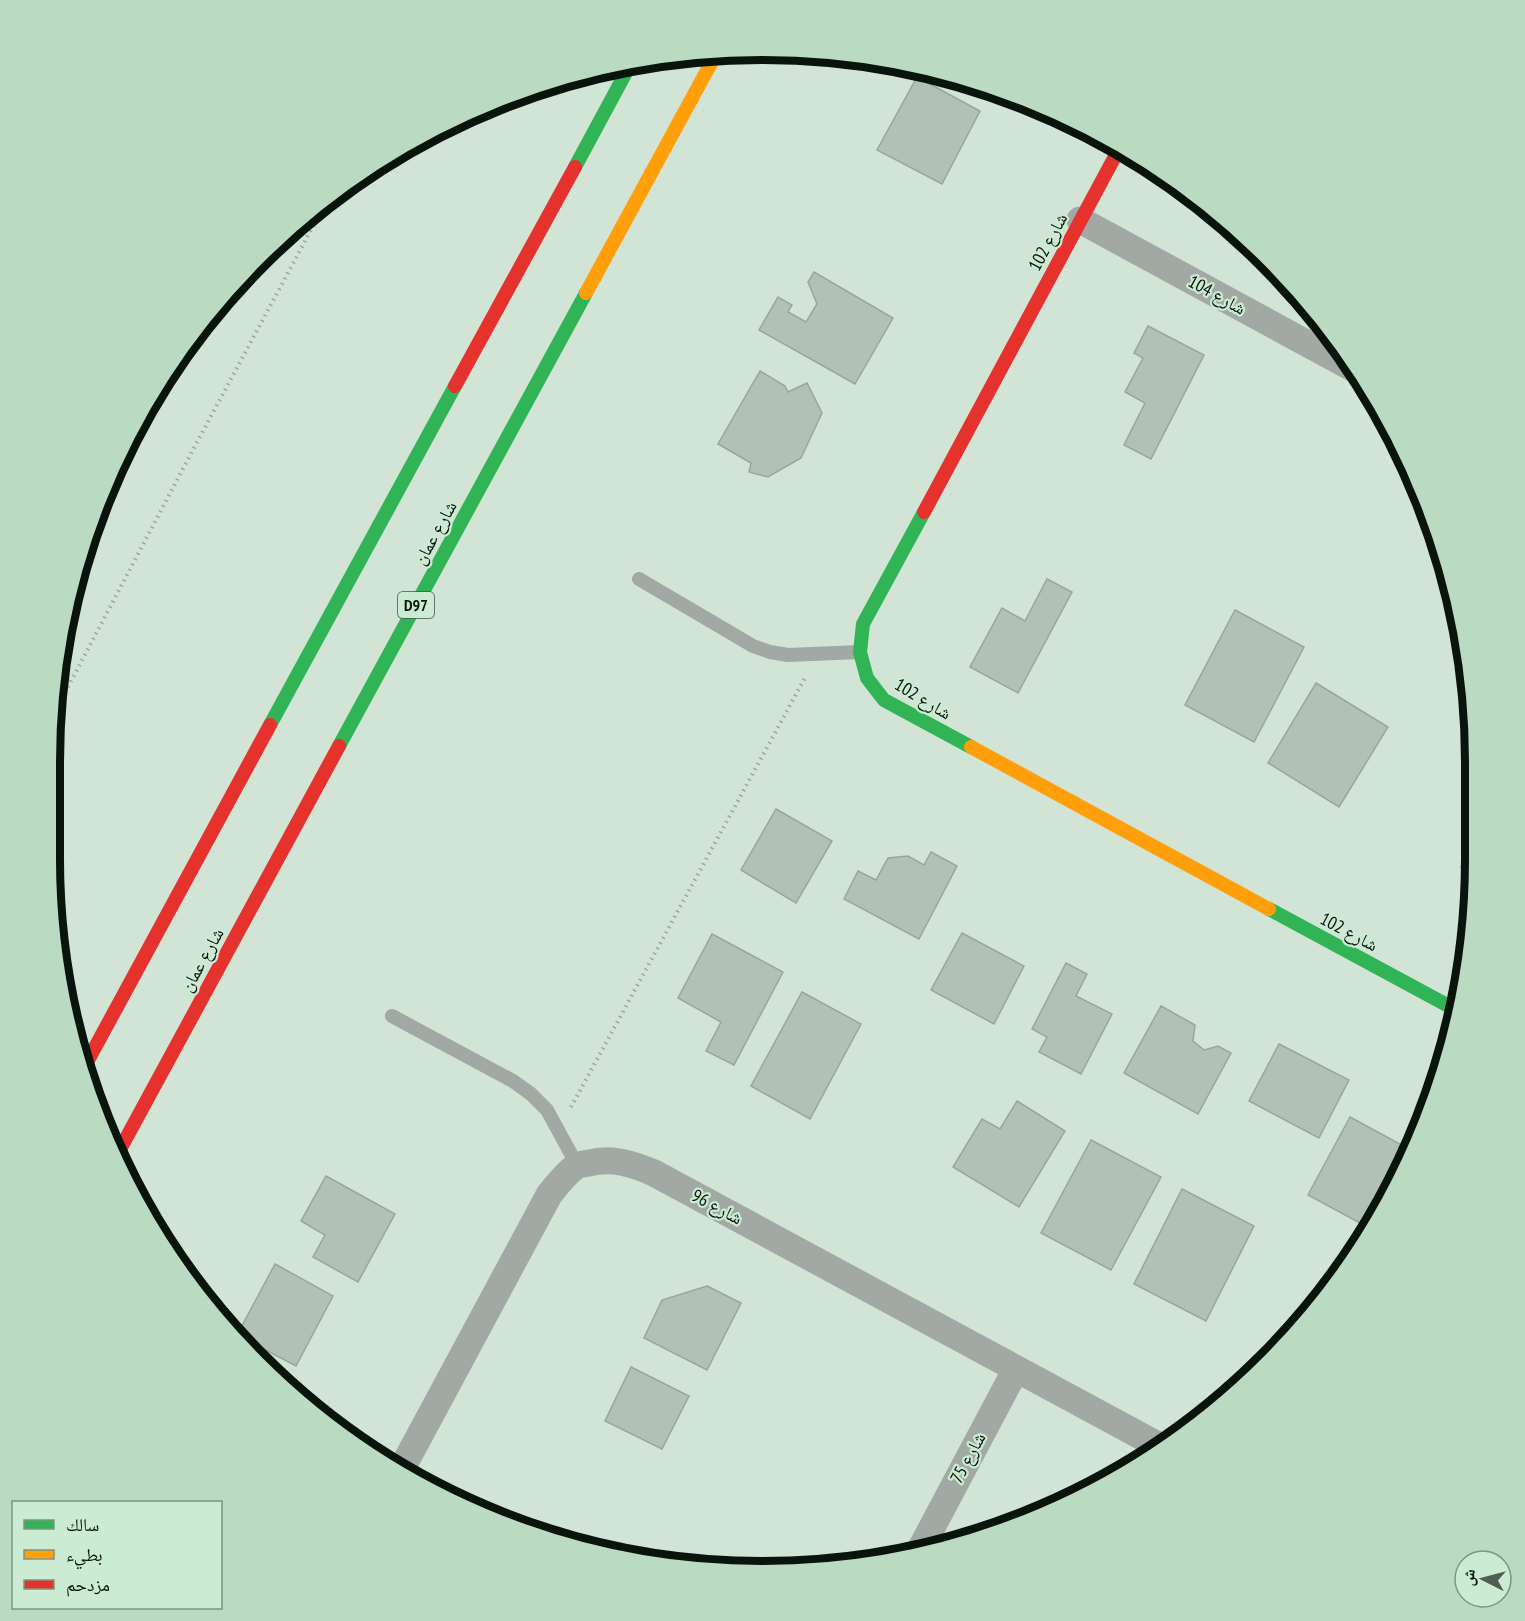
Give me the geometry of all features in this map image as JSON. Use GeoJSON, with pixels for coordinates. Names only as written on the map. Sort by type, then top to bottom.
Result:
{"type":"FeatureCollection","features":[{"type":"Feature","properties":{"kind":"main road","name":"شارع عمان"},"geometry":{"type":"LineString","coordinates":[[122,1146],[711,62]]}},
{"type":"Feature","properties":{"kind":"main road"},"geometry":{"type":"LineString","coordinates":[[89,1058],[626,73]]}},
{"type":"Feature","properties":{"kind":"main road","name":"شارع 102"},"geometry":{"type":"LineString","coordinates":[[1115,155],[862,624],[860,652],[867,678],[884,700],[1449,1006]]}},
{"type":"Feature","properties":{"kind":"street","name":"شارع 104"},"geometry":{"type":"LineString","coordinates":[[1080,220],[1339,361]]}},
{"type":"Feature","properties":{"kind":"street","name":"شارع 96"},"geometry":{"type":"LineString","coordinates":[[577,1165],[596,1161],[616,1161],[636,1165],[654,1173],[1153,1443]]}},
{"type":"Feature","properties":{"kind":"street"},"geometry":{"type":"LineString","coordinates":[[405,1463],[549,1195],[577,1165]]}},
{"type":"Feature","properties":{"kind":"street","name":"شارع 75"},"geometry":{"type":"LineString","coordinates":[[924,1542],[1016,1369]]}},
{"type":"Feature","properties":{"kind":"lane"},"geometry":{"type":"LineString","coordinates":[[639,579],[753,646],[770,652],[788,655],[818,655],[860,652]]}},
{"type":"Feature","properties":{"kind":"lane"},"geometry":{"type":"LineString","coordinates":[[392,1016],[513,1081],[531,1094],[547,1110],[577,1165]]}},
{"type":"Feature","properties":{"kind":"path"},"geometry":{"type":"LineString","coordinates":[[64,694],[316,220]]}},
{"type":"Feature","properties":{"kind":"path"},"geometry":{"type":"LineString","coordinates":[[558,1129],[818,655]]}},
{"type":"Feature","properties":{"kind":"building"},"geometry":{"type":"Polygon","coordinates":[[[917,77],[980,111],[942,184],[877,150],[917,77]]]}},
{"type":"Feature","properties":{"kind":"building"},"geometry":{"type":"Polygon","coordinates":[[[814,272],[893,318],[855,384],[759,330],[778,297],[792,305],[788,312],[806,322],[817,304],[808,282],[814,272]]]}},
{"type":"Feature","properties":{"kind":"building"},"geometry":{"type":"Polygon","coordinates":[[[1148,326],[1204,355],[1151,459],[1124,445],[1145,403],[1125,392],[1143,358],[1134,353],[1148,326]]]}},
{"type":"Feature","properties":{"kind":"building"},"geometry":{"type":"Polygon","coordinates":[[[760,371],[785,386],[788,392],[807,383],[822,413],[801,458],[768,477],[749,472],[751,463],[718,444],[760,371]]]}},
{"type":"Feature","properties":{"kind":"building"},"geometry":{"type":"Polygon","coordinates":[[[1047,579],[1072,592],[1018,693],[970,667],[1002,608],[1025,621],[1047,579]]]}},
{"type":"Feature","properties":{"kind":"building"},"geometry":{"type":"Polygon","coordinates":[[[1235,610],[1304,647],[1254,742],[1185,705],[1235,610]]]}},
{"type":"Feature","properties":{"kind":"building"},"geometry":{"type":"Polygon","coordinates":[[[1316,683],[1388,727],[1339,807],[1268,763],[1316,683]]]}},
{"type":"Feature","properties":{"kind":"building"},"geometry":{"type":"Polygon","coordinates":[[[776,809],[832,841],[796,903],[741,870],[776,809]]]}},
{"type":"Feature","properties":{"kind":"building"},"geometry":{"type":"Polygon","coordinates":[[[931,852],[957,866],[919,939],[844,899],[858,871],[876,880],[888,858],[908,856],[924,865],[931,852]]]}},
{"type":"Feature","properties":{"kind":"building"},"geometry":{"type":"Polygon","coordinates":[[[962,933],[1024,966],[994,1024],[931,990],[962,933]]]}},
{"type":"Feature","properties":{"kind":"building"},"geometry":{"type":"Polygon","coordinates":[[[712,934],[783,972],[734,1065],[706,1051],[721,1022],[678,998],[712,934]]]}},
{"type":"Feature","properties":{"kind":"building"},"geometry":{"type":"Polygon","coordinates":[[[1066,963],[1087,974],[1076,996],[1112,1014],[1081,1074],[1039,1052],[1047,1037],[1032,1029],[1066,963]]]}},
{"type":"Feature","properties":{"kind":"building"},"geometry":{"type":"Polygon","coordinates":[[[802,992],[861,1024],[810,1119],[751,1086],[802,992]]]}},
{"type":"Feature","properties":{"kind":"building"},"geometry":{"type":"Polygon","coordinates":[[[1161,1006],[1195,1025],[1193,1041],[1204,1050],[1218,1046],[1231,1053],[1198,1114],[1124,1073],[1161,1006]]]}},
{"type":"Feature","properties":{"kind":"building"},"geometry":{"type":"Polygon","coordinates":[[[1279,1044],[1349,1080],[1319,1138],[1249,1101],[1279,1044]]]}},
{"type":"Feature","properties":{"kind":"building"},"geometry":{"type":"Polygon","coordinates":[[[1017,1101],[1065,1131],[1019,1207],[953,1167],[982,1119],[1000,1129],[1017,1101]]]}},
{"type":"Feature","properties":{"kind":"building"},"geometry":{"type":"Polygon","coordinates":[[[1350,1117],[1403,1146],[1362,1224],[1308,1195],[1350,1117]]]}},
{"type":"Feature","properties":{"kind":"building"},"geometry":{"type":"Polygon","coordinates":[[[1091,1140],[1161,1177],[1111,1270],[1041,1233],[1091,1140]]]}},
{"type":"Feature","properties":{"kind":"building"},"geometry":{"type":"Polygon","coordinates":[[[326,1176],[395,1214],[358,1282],[313,1257],[325,1235],[301,1221],[326,1176]]]}},
{"type":"Feature","properties":{"kind":"building"},"geometry":{"type":"Polygon","coordinates":[[[1182,1189],[1254,1226],[1206,1321],[1134,1284],[1182,1189]]]}},
{"type":"Feature","properties":{"kind":"building"},"geometry":{"type":"Polygon","coordinates":[[[275,1264],[333,1296],[296,1366],[257,1345],[240,1329],[275,1264]]]}},
{"type":"Feature","properties":{"kind":"building"},"geometry":{"type":"Polygon","coordinates":[[[707,1286],[741,1303],[707,1370],[644,1338],[662,1300],[707,1286]]]}},
{"type":"Feature","properties":{"kind":"building"},"geometry":{"type":"Polygon","coordinates":[[[631,1367],[689,1396],[662,1449],[605,1421],[631,1367]]]}},
{"type":"Feature","properties":{"kind":"traffic: fast"},"geometry":{"type":"LineString","coordinates":[[575,167],[626,73]]}},
{"type":"Feature","properties":{"kind":"traffic: fast"},"geometry":{"type":"LineString","coordinates":[[339,746],[586,293]]}},
{"type":"Feature","properties":{"kind":"traffic: fast"},"geometry":{"type":"LineString","coordinates":[[270,725],[455,386]]}},
{"type":"Feature","properties":{"kind":"traffic: fast"},"geometry":{"type":"LineString","coordinates":[[924,512],[863,624],[860,652],[867,678],[884,700],[971,747]]}},
{"type":"Feature","properties":{"kind":"traffic: fast"},"geometry":{"type":"LineString","coordinates":[[1269,909],[1449,1006]]}},
{"type":"Feature","properties":{"kind":"traffic: slow"},"geometry":{"type":"LineString","coordinates":[[586,293],[711,62]]}},
{"type":"Feature","properties":{"kind":"traffic: slow"},"geometry":{"type":"LineString","coordinates":[[971,747],[1269,909]]}},
{"type":"Feature","properties":{"kind":"traffic: jam"},"geometry":{"type":"LineString","coordinates":[[924,512],[1116,155]]}},
{"type":"Feature","properties":{"kind":"traffic: jam"},"geometry":{"type":"LineString","coordinates":[[455,386],[575,167]]}},
{"type":"Feature","properties":{"kind":"traffic: jam"},"geometry":{"type":"LineString","coordinates":[[89,1058],[270,725]]}},
{"type":"Feature","properties":{"kind":"traffic: jam"},"geometry":{"type":"LineString","coordinates":[[122,1146],[339,746]]}}]}
